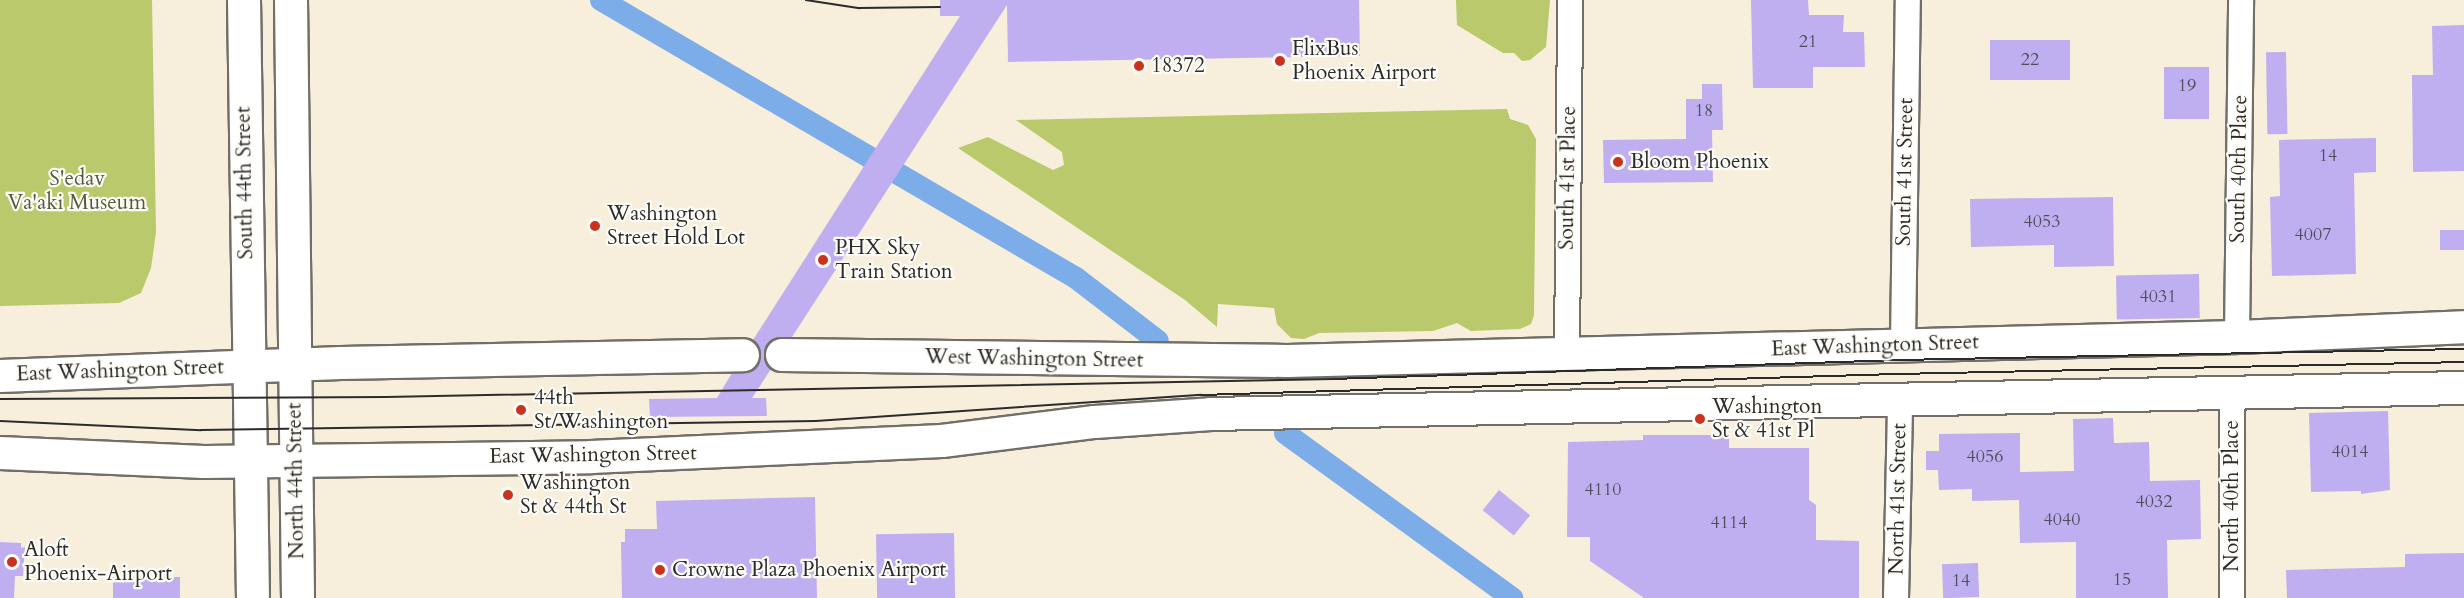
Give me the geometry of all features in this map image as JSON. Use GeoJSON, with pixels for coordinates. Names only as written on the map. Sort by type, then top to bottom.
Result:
{"type":"FeatureCollection","features":[{"type":"Feature","properties":{"kind":"main road","name":"South 44th Street"},"geometry":{"type":"LineString","coordinates":[[244,0],[248,367]]}},
{"type":"Feature","properties":{"kind":"main road"},"geometry":{"type":"LineString","coordinates":[[291,0],[295,365]]}},
{"type":"Feature","properties":{"kind":"main road","name":"East Washington Street"},"geometry":{"type":"LineString","coordinates":[[1287,361],[1567,356],[1903,344],[2237,337],[2464,327]]}},
{"type":"Feature","properties":{"kind":"main road","name":"East Washington Street"},"geometry":{"type":"LineString","coordinates":[[0,376],[295,365],[743,355]]}},
{"type":"Feature","properties":{"kind":"main road","name":"West Washington Street"},"geometry":{"type":"LineString","coordinates":[[782,355],[1106,362],[1287,361]]}},
{"type":"Feature","properties":{"kind":"main road","name":"North 44th Street"},"geometry":{"type":"LineString","coordinates":[[295,365],[298,598]]}},
{"type":"Feature","properties":{"kind":"main road"},"geometry":{"type":"LineString","coordinates":[[248,367],[253,598]]}},
{"type":"Feature","properties":{"kind":"main road"},"geometry":{"type":"LineString","coordinates":[[1900,399],[2464,388]]}},
{"type":"Feature","properties":{"kind":"main road","name":"East Washington Street"},"geometry":{"type":"LineString","coordinates":[[0,453],[171,462],[591,457],[942,441],[1184,415],[1900,399]]}},
{"type":"Feature","properties":{"kind":"street","name":"South 41st Place"},"geometry":{"type":"LineString","coordinates":[[1567,356],[1570,0]]}},
{"type":"Feature","properties":{"kind":"street","name":"South 41st Street"},"geometry":{"type":"LineString","coordinates":[[1903,344],[1908,0]]}},
{"type":"Feature","properties":{"kind":"street","name":"South 40th Place"},"geometry":{"type":"LineString","coordinates":[[2237,337],[2241,0]]}},
{"type":"Feature","properties":{"kind":"street","name":"North 40th Place"},"geometry":{"type":"LineString","coordinates":[[2232,393],[2232,598]]}},
{"type":"Feature","properties":{"kind":"street","name":"North 41st Street"},"geometry":{"type":"LineString","coordinates":[[1896,598],[1900,399]]}},
{"type":"Feature","properties":{"kind":"green space","name":"S'edav Va'aki Museum"},"geometry":{"type":"Polygon","coordinates":[[[0,0],[152,0],[156,232],[151,268],[141,293],[119,303],[0,306],[0,0]]]}},
{"type":"Feature","properties":{"kind":"green space"},"geometry":{"type":"Polygon","coordinates":[[[1456,0],[1550,0],[1546,47],[1530,60],[1522,61],[1514,53],[1503,53],[1457,25],[1456,0]]]}},
{"type":"Feature","properties":{"kind":"green space"},"geometry":{"type":"Polygon","coordinates":[[[1507,109],[1510,119],[1528,125],[1536,139],[1534,315],[1531,324],[1520,329],[1471,331],[1457,323],[1433,331],[1319,333],[1304,339],[1291,338],[1277,324],[1274,308],[1218,304],[1217,327],[1185,300],[958,148],[988,137],[1053,170],[1064,165],[1062,152],[1016,120],[1507,109]]]}},
{"type":"Feature","properties":{"kind":"building","name":"PHX Sky Train Station"},"geometry":{"type":"Polygon","coordinates":[[[940,0],[1359,0],[1360,56],[1008,62],[1007,5],[792,337],[774,339],[766,346],[764,355],[771,369],[752,398],[766,398],[767,416],[650,417],[649,399],[717,398],[732,373],[752,371],[758,364],[761,354],[753,340],[960,16],[940,16],[940,0]]]}},
{"type":"Feature","properties":{"kind":"building"},"geometry":{"type":"Polygon","coordinates":[[[1751,0],[1808,0],[1809,15],[1844,15],[1843,32],[1864,32],[1865,67],[1813,67],[1813,88],[1753,88],[1751,0]]]}},
{"type":"Feature","properties":{"kind":"building"},"geometry":{"type":"Polygon","coordinates":[[[2464,25],[2464,171],[2413,172],[2412,75],[2433,75],[2432,26],[2464,25]]]}},
{"type":"Feature","properties":{"kind":"building"},"geometry":{"type":"Polygon","coordinates":[[[1990,40],[2070,40],[2070,80],[1990,80],[1990,40]]]}},
{"type":"Feature","properties":{"kind":"building"},"geometry":{"type":"Polygon","coordinates":[[[2266,52],[2286,52],[2287,134],[2267,134],[2266,52]]]}},
{"type":"Feature","properties":{"kind":"building"},"geometry":{"type":"Polygon","coordinates":[[[2164,67],[2209,67],[2209,119],[2164,119],[2164,67]]]}},
{"type":"Feature","properties":{"kind":"building"},"geometry":{"type":"Polygon","coordinates":[[[1702,84],[1722,84],[1723,130],[1712,130],[1713,182],[1604,183],[1603,140],[1686,139],[1686,99],[1702,99],[1702,84]]]}},
{"type":"Feature","properties":{"kind":"building"},"geometry":{"type":"Polygon","coordinates":[[[2376,138],[2376,172],[2354,173],[2356,274],[2272,276],[2270,197],[2280,196],[2279,140],[2376,138]]]}},
{"type":"Feature","properties":{"kind":"building"},"geometry":{"type":"Polygon","coordinates":[[[2113,197],[2114,266],[2054,267],[2054,245],[1971,247],[1970,199],[2113,197]]]}},
{"type":"Feature","properties":{"kind":"building"},"geometry":{"type":"Polygon","coordinates":[[[2440,230],[2464,230],[2464,250],[2440,250],[2440,230]]]}},
{"type":"Feature","properties":{"kind":"building"},"geometry":{"type":"Polygon","coordinates":[[[2199,274],[2200,318],[2117,319],[2116,275],[2199,274]]]}},
{"type":"Feature","properties":{"kind":"building"},"geometry":{"type":"Polygon","coordinates":[[[2388,411],[2390,490],[2361,494],[2361,491],[2311,492],[2309,413],[2388,411]]]}},
{"type":"Feature","properties":{"kind":"building"},"geometry":{"type":"Polygon","coordinates":[[[2113,418],[2114,443],[2149,442],[2150,481],[2200,480],[2201,539],[2167,540],[2168,598],[2076,598],[2076,542],[2020,543],[2019,500],[1972,501],[1972,489],[1939,490],[1938,470],[1926,470],[1926,451],[1939,451],[1939,434],[2020,433],[2020,472],[2074,471],[2073,419],[2113,418]]]}},
{"type":"Feature","properties":{"kind":"building"},"geometry":{"type":"Polygon","coordinates":[[[1643,435],[1729,435],[1729,448],[1809,448],[1809,500],[1816,505],[1816,540],[1859,541],[1859,598],[1644,598],[1590,561],[1590,537],[1567,537],[1568,442],[1643,440],[1643,435]]]}},
{"type":"Feature","properties":{"kind":"building"},"geometry":{"type":"Polygon","coordinates":[[[1499,490],[1530,515],[1514,535],[1483,510],[1499,490]]]}},
{"type":"Feature","properties":{"kind":"building"},"geometry":{"type":"Polygon","coordinates":[[[815,497],[817,598],[622,598],[621,542],[625,542],[625,529],[657,529],[656,501],[815,497]]]}},
{"type":"Feature","properties":{"kind":"building"},"geometry":{"type":"Polygon","coordinates":[[[954,533],[955,598],[877,598],[876,534],[954,533]]]}},
{"type":"Feature","properties":{"kind":"building","name":"Aloft Phoenix-Airport"},"geometry":{"type":"Polygon","coordinates":[[[0,542],[21,543],[21,548],[25,547],[23,576],[15,576],[14,598],[0,598],[0,542]]]}},
{"type":"Feature","properties":{"kind":"building"},"geometry":{"type":"Polygon","coordinates":[[[2464,553],[2464,598],[2287,598],[2286,570],[2405,567],[2405,554],[2464,553]]]}},
{"type":"Feature","properties":{"kind":"building"},"geometry":{"type":"Polygon","coordinates":[[[1978,563],[1979,597],[1943,598],[1942,564],[1978,563]]]}},
{"type":"Feature","properties":{"kind":"building"},"geometry":{"type":"Polygon","coordinates":[[[113,577],[180,577],[180,598],[113,598],[113,577]]]}},
{"type":"Feature","properties":{"kind":"waterway"},"geometry":{"type":"LineString","coordinates":[[601,0],[1076,278],[1158,341]]}},
{"type":"Feature","properties":{"kind":"waterway"},"geometry":{"type":"LineString","coordinates":[[1285,433],[1512,598]]}},
{"type":"Feature","properties":{"kind":"tram line"},"geometry":{"type":"LineString","coordinates":[[806,0],[859,8],[940,7]]}},
{"type":"Feature","properties":{"kind":"tram line"},"geometry":{"type":"LineString","coordinates":[[0,399],[386,397],[1333,379],[1899,360],[2464,349]]}},
{"type":"Feature","properties":{"kind":"tram line"},"geometry":{"type":"LineString","coordinates":[[0,421],[201,430],[816,421],[1201,395],[1897,374],[2464,362]]}},
{"type":"Feature","properties":{"kind":"place","name":"FlixBus Phoenix Airport"},"geometry":{"type":"Point","coordinates":[1280,61]}},
{"type":"Feature","properties":{"kind":"place","name":"18372"},"geometry":{"type":"Point","coordinates":[1139,66]}},
{"type":"Feature","properties":{"kind":"place","name":"Bloom Phoenix"},"geometry":{"type":"Point","coordinates":[1618,162]}},
{"type":"Feature","properties":{"kind":"place","name":"Washington Street Hold Lot"},"geometry":{"type":"Point","coordinates":[595,226]}},
{"type":"Feature","properties":{"kind":"place","name":"PHX Sky Train Station"},"geometry":{"type":"Point","coordinates":[823,260]}},
{"type":"Feature","properties":{"kind":"place","name":"44th St/Washington"},"geometry":{"type":"Point","coordinates":[521,410]}},
{"type":"Feature","properties":{"kind":"place","name":"Washington St & 41st Pl"},"geometry":{"type":"Point","coordinates":[1700,419]}},
{"type":"Feature","properties":{"kind":"place","name":"Washington St & 44th St"},"geometry":{"type":"Point","coordinates":[508,495]}},
{"type":"Feature","properties":{"kind":"place","name":"Aloft Phoenix-Airport"},"geometry":{"type":"Point","coordinates":[12,562]}},
{"type":"Feature","properties":{"kind":"place","name":"Crowne Plaza Phoenix Airport"},"geometry":{"type":"Point","coordinates":[660,570]}}]}
